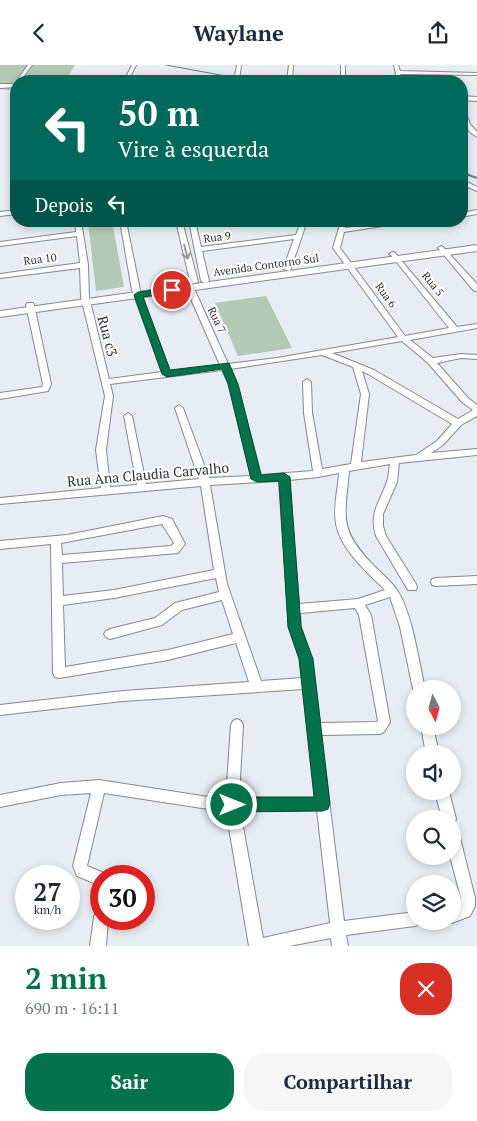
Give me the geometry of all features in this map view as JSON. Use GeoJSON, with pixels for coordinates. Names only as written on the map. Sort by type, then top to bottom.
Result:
{"type":"FeatureCollection","features":[{"type":"Feature","properties":{"kind":"street"},"geometry":{"type":"LineString","coordinates":[[396,65],[397,72],[400,75]]}},
{"type":"Feature","properties":{"kind":"street"},"geometry":{"type":"LineString","coordinates":[[448,65],[450,73]]}},
{"type":"Feature","properties":{"kind":"street"},"geometry":{"type":"LineString","coordinates":[[397,72],[477,73]]}},
{"type":"Feature","properties":{"kind":"street"},"geometry":{"type":"LineString","coordinates":[[468,120],[475,132]]}},
{"type":"Feature","properties":{"kind":"street"},"geometry":{"type":"LineString","coordinates":[[469,185],[477,189]]}},
{"type":"Feature","properties":{"kind":"street"},"geometry":{"type":"LineString","coordinates":[[79,227],[86,300]]}},
{"type":"Feature","properties":{"kind":"street"},"geometry":{"type":"LineString","coordinates":[[124,227],[137,293],[167,374]]}},
{"type":"Feature","properties":{"kind":"street","name":"Rua 7"},"geometry":{"type":"LineString","coordinates":[[180,227],[190,284],[233,384],[257,479]]}},
{"type":"Feature","properties":{"kind":"street"},"geometry":{"type":"LineString","coordinates":[[194,227],[205,281]]}},
{"type":"Feature","properties":{"kind":"street"},"geometry":{"type":"LineString","coordinates":[[287,269],[301,227]]}},
{"type":"Feature","properties":{"kind":"street"},"geometry":{"type":"LineString","coordinates":[[342,227],[340,231],[369,227]]}},
{"type":"Feature","properties":{"kind":"street","name":"Rua 6"},"geometry":{"type":"LineString","coordinates":[[340,231],[336,248],[349,263],[402,337],[431,361],[477,411]]}},
{"type":"Feature","properties":{"kind":"street"},"geometry":{"type":"LineString","coordinates":[[0,244],[80,234]]}},
{"type":"Feature","properties":{"kind":"street","name":"Rua 9"},"geometry":{"type":"LineString","coordinates":[[199,249],[297,237]]}},
{"type":"Feature","properties":{"kind":"street","name":"Avenida Contorno Sul"},"geometry":{"type":"LineString","coordinates":[[190,284],[396,257],[477,243]]}},
{"type":"Feature","properties":{"kind":"street","name":"Avenida Contorno Sul"},"geometry":{"type":"LineString","coordinates":[[443,250],[477,248]]}},
{"type":"Feature","properties":{"kind":"street"},"geometry":{"type":"LineString","coordinates":[[443,250],[477,289]]}},
{"type":"Feature","properties":{"kind":"street","name":"Rua 5"},"geometry":{"type":"LineString","coordinates":[[396,257],[454,329]]}},
{"type":"Feature","properties":{"kind":"street","name":"Avenida Contorno Sul"},"geometry":{"type":"LineString","coordinates":[[0,309],[86,300],[287,269],[349,263]]}},
{"type":"Feature","properties":{"kind":"street","name":"Rua 10"},"geometry":{"type":"LineString","coordinates":[[0,275],[84,265]]}},
{"type":"Feature","properties":{"kind":"street","name":"Rua c3"},"geometry":{"type":"LineString","coordinates":[[86,300],[107,382],[109,403],[101,450],[106,491]]}},
{"type":"Feature","properties":{"kind":"street"},"geometry":{"type":"LineString","coordinates":[[0,396],[46,389],[47,384],[31,307]]}},
{"type":"Feature","properties":{"kind":"street","name":"Avenida Contorno Sul"},"geometry":{"type":"LineString","coordinates":[[0,314],[31,307]]}},
{"type":"Feature","properties":{"kind":"street"},"geometry":{"type":"LineString","coordinates":[[107,382],[324,352],[402,337],[477,326]]}},
{"type":"Feature","properties":{"kind":"street"},"geometry":{"type":"LineString","coordinates":[[324,352],[371,372],[458,423]]}},
{"type":"Feature","properties":{"kind":"street"},"geometry":{"type":"LineString","coordinates":[[431,361],[461,356],[477,357]]}},
{"type":"Feature","properties":{"kind":"street"},"geometry":{"type":"LineString","coordinates":[[356,365],[365,394],[356,466]]}},
{"type":"Feature","properties":{"kind":"street"},"geometry":{"type":"LineString","coordinates":[[307,382],[308,413],[318,474]]}},
{"type":"Feature","properties":{"kind":"street"},"geometry":{"type":"LineString","coordinates":[[179,408],[205,482],[220,573],[257,687]]}},
{"type":"Feature","properties":{"kind":"street"},"geometry":{"type":"LineString","coordinates":[[417,458],[440,443],[458,423],[477,411]]}},
{"type":"Feature","properties":{"kind":"street"},"geometry":{"type":"LineString","coordinates":[[128,416],[142,488]]}},
{"type":"Feature","properties":{"kind":"street","name":"Rua Ana Claudia Carvalho"},"geometry":{"type":"LineString","coordinates":[[0,501],[205,482],[318,474],[395,460],[477,452]]}},
{"type":"Feature","properties":{"kind":"street"},"geometry":{"type":"LineString","coordinates":[[395,460],[392,482],[378,514],[378,526],[381,536],[412,587]]}},
{"type":"Feature","properties":{"kind":"street"},"geometry":{"type":"LineString","coordinates":[[344,469],[341,523],[343,532],[356,552],[393,592],[406,629],[417,680]]}},
{"type":"Feature","properties":{"kind":"street"},"geometry":{"type":"LineString","coordinates":[[284,477],[295,627],[306,659],[340,946]]}},
{"type":"Feature","properties":{"kind":"street"},"geometry":{"type":"LineString","coordinates":[[0,545],[56,540],[163,519],[168,522],[180,544],[174,550],[56,559]]}},
{"type":"Feature","properties":{"kind":"street"},"geometry":{"type":"LineString","coordinates":[[56,540],[59,673],[168,655],[240,637]]}},
{"type":"Feature","properties":{"kind":"street"},"geometry":{"type":"LineString","coordinates":[[57,601],[114,593],[220,573]]}},
{"type":"Feature","properties":{"kind":"street"},"geometry":{"type":"LineString","coordinates":[[436,582],[477,580]]}},
{"type":"Feature","properties":{"kind":"street"},"geometry":{"type":"LineString","coordinates":[[294,609],[358,603],[393,592]]}},
{"type":"Feature","properties":{"kind":"street"},"geometry":{"type":"LineString","coordinates":[[110,634],[158,621],[179,606],[226,595]]}},
{"type":"Feature","properties":{"kind":"street"},"geometry":{"type":"LineString","coordinates":[[314,729],[374,729],[383,725],[365,615],[358,603]]}},
{"type":"Feature","properties":{"kind":"street"},"geometry":{"type":"LineString","coordinates":[[0,710],[123,697],[309,683]]}},
{"type":"Feature","properties":{"kind":"street"},"geometry":{"type":"LineString","coordinates":[[237,725],[232,805],[259,946],[337,929],[406,920]]}},
{"type":"Feature","properties":{"kind":"street"},"geometry":{"type":"LineString","coordinates":[[0,801],[61,789],[99,786],[215,804],[323,804]]}},
{"type":"Feature","properties":{"kind":"street"},"geometry":{"type":"LineString","coordinates":[[90,874],[82,871],[80,867],[99,786]]}},
{"type":"Feature","properties":{"kind":"street"},"geometry":{"type":"LineString","coordinates":[[460,865],[468,899],[468,907],[461,913]]}},
{"type":"Feature","properties":{"kind":"street"},"geometry":{"type":"LineString","coordinates":[[98,946],[100,930]]}},
{"type":"Feature","properties":{"kind":"green space"},"geometry":{"type":"Polygon","coordinates":[[[0,65],[75,65],[69,75],[10,75],[10,90],[0,89],[0,65]]]}},
{"type":"Feature","properties":{"kind":"green space"},"geometry":{"type":"Polygon","coordinates":[[[89,227],[113,227],[124,287],[96,291],[89,227]]]}},
{"type":"Feature","properties":{"kind":"green space"},"geometry":{"type":"Polygon","coordinates":[[[266,296],[292,348],[238,356],[215,303],[266,296]]]}},
{"type":"Feature","properties":{"kind":"waterway"},"geometry":{"type":"LineString","coordinates":[[166,65],[220,75]]}},
{"type":"Feature","properties":{"kind":"waterway"},"geometry":{"type":"LineString","coordinates":[[468,175],[477,178]]}},
{"type":"Feature","properties":{"kind":"route"},"geometry":{"type":"LineString","coordinates":[[172,290],[138,295],[167,374],[226,365],[233,384],[257,479],[284,477],[295,627],[306,659],[323,804],[232,805]]}}]}
